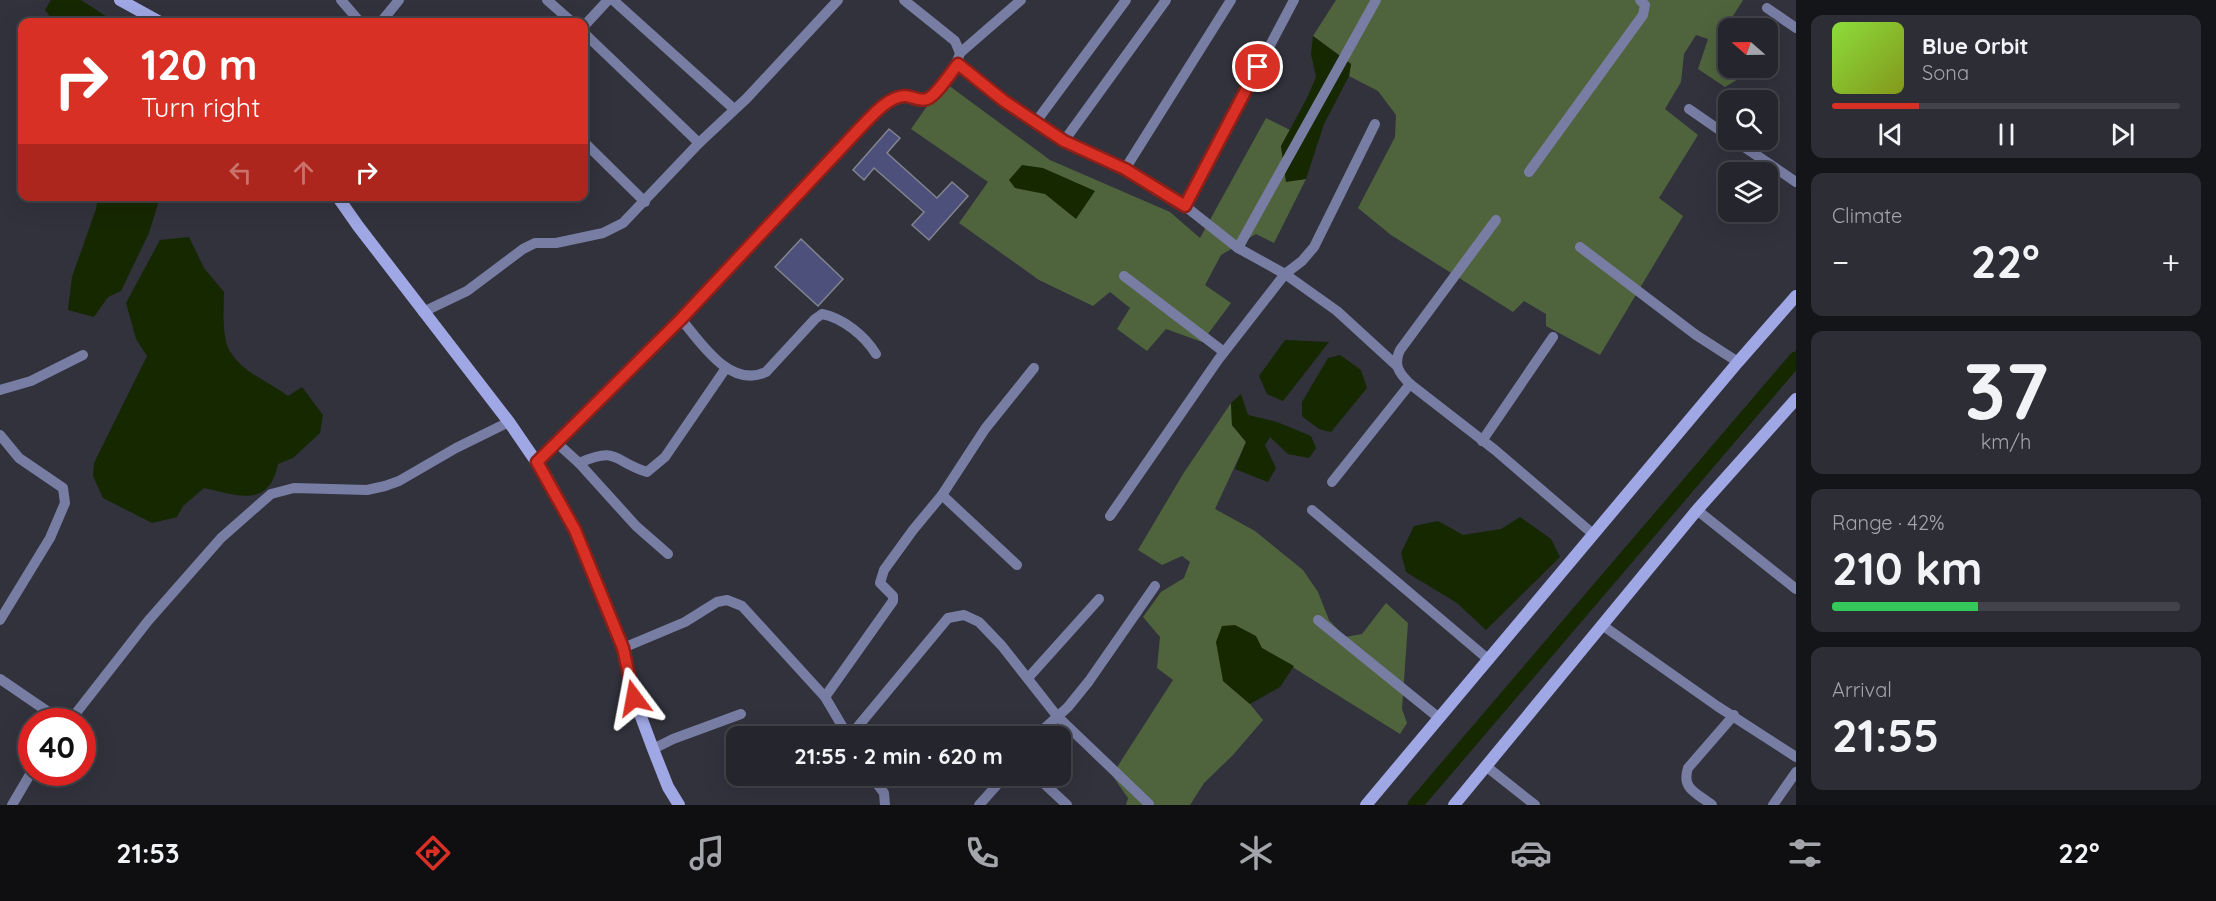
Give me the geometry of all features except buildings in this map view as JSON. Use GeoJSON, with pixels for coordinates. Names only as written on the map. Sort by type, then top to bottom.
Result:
{"type":"FeatureCollection","features":[{"type":"Feature","properties":{"kind":"street"},"geometry":{"type":"LineString","coordinates":[[120,0],[153,18]]}},
{"type":"Feature","properties":{"kind":"street"},"geometry":{"type":"LineString","coordinates":[[341,0],[357,18]]}},
{"type":"Feature","properties":{"kind":"street"},"geometry":{"type":"LineString","coordinates":[[384,18],[399,0]]}},
{"type":"Feature","properties":{"kind":"street"},"geometry":{"type":"LineString","coordinates":[[547,0],[567,18]]}},
{"type":"Feature","properties":{"kind":"street"},"geometry":{"type":"LineString","coordinates":[[588,22],[608,0]]}},
{"type":"Feature","properties":{"kind":"street"},"geometry":{"type":"LineString","coordinates":[[613,0],[734,110]]}},
{"type":"Feature","properties":{"kind":"street"},"geometry":{"type":"LineString","coordinates":[[423,312],[466,291],[523,249],[535,243],[556,243],[603,233],[623,223],[699,143],[747,98],[838,0]]}},
{"type":"Feature","properties":{"kind":"street"},"geometry":{"type":"LineString","coordinates":[[904,0],[955,41],[959,59],[1035,123],[1064,141],[1125,169],[1185,206],[1239,248],[1285,274],[1337,311],[1396,366]]}},
{"type":"Feature","properties":{"kind":"street"},"geometry":{"type":"LineString","coordinates":[[537,462],[681,319],[881,108],[898,96],[920,100],[932,97],[959,59],[1021,0]]}},
{"type":"Feature","properties":{"kind":"street"},"geometry":{"type":"LineString","coordinates":[[1035,123],[1126,0]]}},
{"type":"Feature","properties":{"kind":"street"},"geometry":{"type":"LineString","coordinates":[[1064,141],[1166,0]]}},
{"type":"Feature","properties":{"kind":"street"},"geometry":{"type":"LineString","coordinates":[[1125,169],[1231,0]]}},
{"type":"Feature","properties":{"kind":"street"},"geometry":{"type":"LineString","coordinates":[[1185,206],[1294,0]]}},
{"type":"Feature","properties":{"kind":"street"},"geometry":{"type":"LineString","coordinates":[[1239,248],[1376,0]]}},
{"type":"Feature","properties":{"kind":"street"},"geometry":{"type":"LineString","coordinates":[[1529,172],[1643,15],[1645,5],[1640,0]]}},
{"type":"Feature","properties":{"kind":"street"},"geometry":{"type":"LineString","coordinates":[[1767,8],[1796,28]]}},
{"type":"Feature","properties":{"kind":"street"},"geometry":{"type":"LineString","coordinates":[[588,37],[699,143]]}},
{"type":"Feature","properties":{"kind":"street"},"geometry":{"type":"LineString","coordinates":[[1689,109],[1718,129]]}},
{"type":"Feature","properties":{"kind":"street"},"geometry":{"type":"LineString","coordinates":[[1110,516],[1224,352],[1285,274],[1302,261],[1314,247],[1375,124]]}},
{"type":"Feature","properties":{"kind":"street"},"geometry":{"type":"LineString","coordinates":[[588,146],[645,202]]}},
{"type":"Feature","properties":{"kind":"street"},"geometry":{"type":"LineString","coordinates":[[1749,150],[1796,182]]}},
{"type":"Feature","properties":{"kind":"street"},"geometry":{"type":"LineString","coordinates":[[341,201],[537,462],[575,530],[623,648],[634,698],[653,749],[668,787],[679,805]]}},
{"type":"Feature","properties":{"kind":"street"},"geometry":{"type":"LineString","coordinates":[[1496,220],[1400,350],[1396,358],[1396,366],[1399,373],[1410,384],[1593,534]]}},
{"type":"Feature","properties":{"kind":"street"},"geometry":{"type":"LineString","coordinates":[[1580,248],[1696,335],[1738,362]]}},
{"type":"Feature","properties":{"kind":"street"},"geometry":{"type":"LineString","coordinates":[[1124,276],[1224,352]]}},
{"type":"Feature","properties":{"kind":"street"},"geometry":{"type":"LineString","coordinates":[[1366,805],[1796,296]]}},
{"type":"Feature","properties":{"kind":"street"},"geometry":{"type":"LineString","coordinates":[[681,319],[726,368],[745,376],[755,377],[766,372],[822,314],[834,316],[843,322],[871,345],[876,354]]}},
{"type":"Feature","properties":{"kind":"street"},"geometry":{"type":"LineString","coordinates":[[1482,441],[1553,337]]}},
{"type":"Feature","properties":{"kind":"street"},"geometry":{"type":"LineString","coordinates":[[0,390],[32,381],[83,355]]}},
{"type":"Feature","properties":{"kind":"street"},"geometry":{"type":"LineString","coordinates":[[579,463],[599,454],[612,455],[638,470],[647,472],[665,457],[726,368]]}},
{"type":"Feature","properties":{"kind":"street"},"geometry":{"type":"LineString","coordinates":[[825,698],[892,601],[891,592],[880,582],[884,570],[912,530],[942,495],[985,429],[1034,368]]}},
{"type":"Feature","properties":{"kind":"street"},"geometry":{"type":"LineString","coordinates":[[1332,482],[1410,384]]}},
{"type":"Feature","properties":{"kind":"street"},"geometry":{"type":"LineString","coordinates":[[1454,805],[1697,510],[1796,399]]}},
{"type":"Feature","properties":{"kind":"street"},"geometry":{"type":"LineString","coordinates":[[80,708],[148,621],[221,538],[271,494],[294,488],[367,490],[385,486],[399,481],[509,422]]}},
{"type":"Feature","properties":{"kind":"street"},"geometry":{"type":"LineString","coordinates":[[0,436],[19,458],[63,488],[65,495],[65,503],[50,538],[0,620]]}},
{"type":"Feature","properties":{"kind":"street"},"geometry":{"type":"LineString","coordinates":[[557,443],[579,463],[622,512],[668,554]]}},
{"type":"Feature","properties":{"kind":"street"},"geometry":{"type":"LineString","coordinates":[[942,495],[1017,565]]}},
{"type":"Feature","properties":{"kind":"street"},"geometry":{"type":"LineString","coordinates":[[1312,510],[1489,660]]}},
{"type":"Feature","properties":{"kind":"street"},"geometry":{"type":"LineString","coordinates":[[1697,510],[1796,589]]}},
{"type":"Feature","properties":{"kind":"street"},"geometry":{"type":"LineString","coordinates":[[1046,726],[1068,707],[1089,681],[1155,586]]}},
{"type":"Feature","properties":{"kind":"street"},"geometry":{"type":"LineString","coordinates":[[1028,678],[1098,599]]}},
{"type":"Feature","properties":{"kind":"street"},"geometry":{"type":"LineString","coordinates":[[623,648],[685,622],[717,602],[727,600],[742,606],[825,698],[843,726]]}},
{"type":"Feature","properties":{"kind":"street"},"geometry":{"type":"LineString","coordinates":[[857,726],[948,618],[964,615],[979,622],[1028,678],[1057,716],[1149,804]]}},
{"type":"Feature","properties":{"kind":"street"},"geometry":{"type":"LineString","coordinates":[[1318,620],[1439,718]]}},
{"type":"Feature","properties":{"kind":"street"},"geometry":{"type":"LineString","coordinates":[[1602,625],[1717,706],[1796,757]]}},
{"type":"Feature","properties":{"kind":"street"},"geometry":{"type":"LineString","coordinates":[[0,679],[46,708]]}},
{"type":"Feature","properties":{"kind":"street"},"geometry":{"type":"LineString","coordinates":[[653,749],[673,739],[741,714]]}},
{"type":"Feature","properties":{"kind":"street"},"geometry":{"type":"LineString","coordinates":[[1712,805],[1690,788],[1685,776],[1688,768],[1734,715]]}},
{"type":"Feature","properties":{"kind":"street"},"geometry":{"type":"LineString","coordinates":[[1486,767],[1535,805]]}},
{"type":"Feature","properties":{"kind":"street"},"geometry":{"type":"LineString","coordinates":[[1773,805],[1796,772]]}},
{"type":"Feature","properties":{"kind":"street"},"geometry":{"type":"LineString","coordinates":[[12,805],[23,786]]}},
{"type":"Feature","properties":{"kind":"street"},"geometry":{"type":"LineString","coordinates":[[879,786],[884,793],[885,805]]}},
{"type":"Feature","properties":{"kind":"street"},"geometry":{"type":"LineString","coordinates":[[979,805],[996,786]]}},
{"type":"Feature","properties":{"kind":"street"},"geometry":{"type":"LineString","coordinates":[[1047,786],[1067,805]]}},
{"type":"Feature","properties":{"kind":"shaded area"},"geometry":{"type":"Polygon","coordinates":[[[51,0],[81,0],[109,18],[51,18],[45,10],[51,0]]]}},
{"type":"Feature","properties":{"kind":"shaded area"},"geometry":{"type":"Polygon","coordinates":[[[1336,0],[1743,0],[1734,18],[1718,18],[1718,78],[1740,78],[1725,87],[1698,69],[1708,39],[1696,35],[1684,54],[1681,82],[1665,109],[1698,135],[1659,198],[1683,216],[1600,355],[1546,326],[1546,314],[1524,301],[1513,312],[1391,235],[1358,208],[1395,137],[1396,115],[1378,91],[1349,76],[1351,64],[1313,36],[1336,0]]]}},
{"type":"Feature","properties":{"kind":"shaded area"},"geometry":{"type":"Polygon","coordinates":[[[1313,36],[1351,64],[1349,76],[1324,124],[1306,179],[1286,182],[1281,146],[1316,77],[1311,54],[1313,36]]]}},
{"type":"Feature","properties":{"kind":"shaded area"},"geometry":{"type":"Polygon","coordinates":[[[944,82],[1050,160],[1170,212],[1200,238],[1266,118],[1290,130],[1281,146],[1286,181],[1306,179],[1274,243],[1256,234],[1221,255],[1205,285],[1231,303],[1202,342],[1166,329],[1147,351],[1117,329],[1130,308],[1110,292],[1093,306],[1039,280],[959,223],[988,182],[911,129],[944,82]]]}},
{"type":"Feature","properties":{"kind":"shaded area"},"geometry":{"type":"Polygon","coordinates":[[[1022,165],[1043,168],[1095,191],[1076,219],[1045,194],[1015,188],[1009,180],[1022,165]]]}},
{"type":"Feature","properties":{"kind":"shaded area"},"geometry":{"type":"Polygon","coordinates":[[[97,201],[159,201],[149,233],[121,291],[108,297],[94,317],[68,310],[72,277],[97,201]]]}},
{"type":"Feature","properties":{"kind":"shaded area"},"geometry":{"type":"Polygon","coordinates":[[[189,237],[204,268],[224,292],[224,332],[228,347],[236,360],[250,372],[288,396],[302,387],[323,415],[320,433],[293,458],[278,464],[274,478],[267,488],[250,496],[204,488],[183,506],[177,517],[152,523],[103,498],[93,476],[94,463],[147,356],[136,339],[126,303],[160,240],[189,237]]]}},
{"type":"Feature","properties":{"kind":"shaded area"},"geometry":{"type":"Polygon","coordinates":[[[1285,340],[1329,342],[1283,401],[1267,394],[1259,376],[1285,340]]]}},
{"type":"Feature","properties":{"kind":"shaded area"},"geometry":{"type":"Polygon","coordinates":[[[1340,355],[1361,370],[1367,388],[1331,432],[1319,429],[1302,416],[1302,402],[1328,358],[1340,355]]]}},
{"type":"Feature","properties":{"kind":"shaded area"},"geometry":{"type":"Polygon","coordinates":[[[1241,394],[1248,415],[1277,422],[1311,436],[1316,448],[1309,458],[1288,454],[1270,437],[1265,445],[1276,468],[1268,482],[1235,469],[1246,442],[1232,425],[1231,403],[1241,394]]]}},
{"type":"Feature","properties":{"kind":"shaded area"},"geometry":{"type":"Polygon","coordinates":[[[1231,403],[1232,425],[1246,442],[1215,509],[1255,531],[1303,570],[1318,592],[1329,620],[1345,637],[1362,634],[1386,603],[1408,623],[1402,709],[1407,723],[1400,734],[1262,648],[1223,681],[1250,704],[1263,720],[1233,755],[1204,783],[1190,805],[1126,805],[1128,798],[1112,775],[1173,680],[1157,668],[1160,637],[1143,617],[1161,592],[1184,578],[1190,562],[1182,556],[1162,565],[1138,550],[1183,474],[1231,403]]]}},
{"type":"Feature","properties":{"kind":"shaded area"},"geometry":{"type":"Polygon","coordinates":[[[1520,517],[1551,539],[1560,557],[1486,630],[1457,603],[1406,572],[1401,553],[1414,526],[1438,521],[1463,535],[1501,529],[1520,517]]]}},
{"type":"Feature","properties":{"kind":"shaded area"},"geometry":{"type":"Polygon","coordinates":[[[1235,625],[1256,636],[1262,648],[1294,666],[1280,687],[1250,704],[1223,681],[1216,642],[1222,626],[1235,625]]]}},
{"type":"Feature","properties":{"kind":"waterway"},"geometry":{"type":"LineString","coordinates":[[1415,805],[1796,359]]}},
{"type":"Feature","properties":{"kind":"route"},"geometry":{"type":"LineString","coordinates":[[634,698],[623,648],[575,530],[537,462],[681,319],[860,128],[898,96],[920,100],[932,97],[958,64],[1035,123],[1086,153],[1125,169],[1185,206],[1258,67]]}}]}
